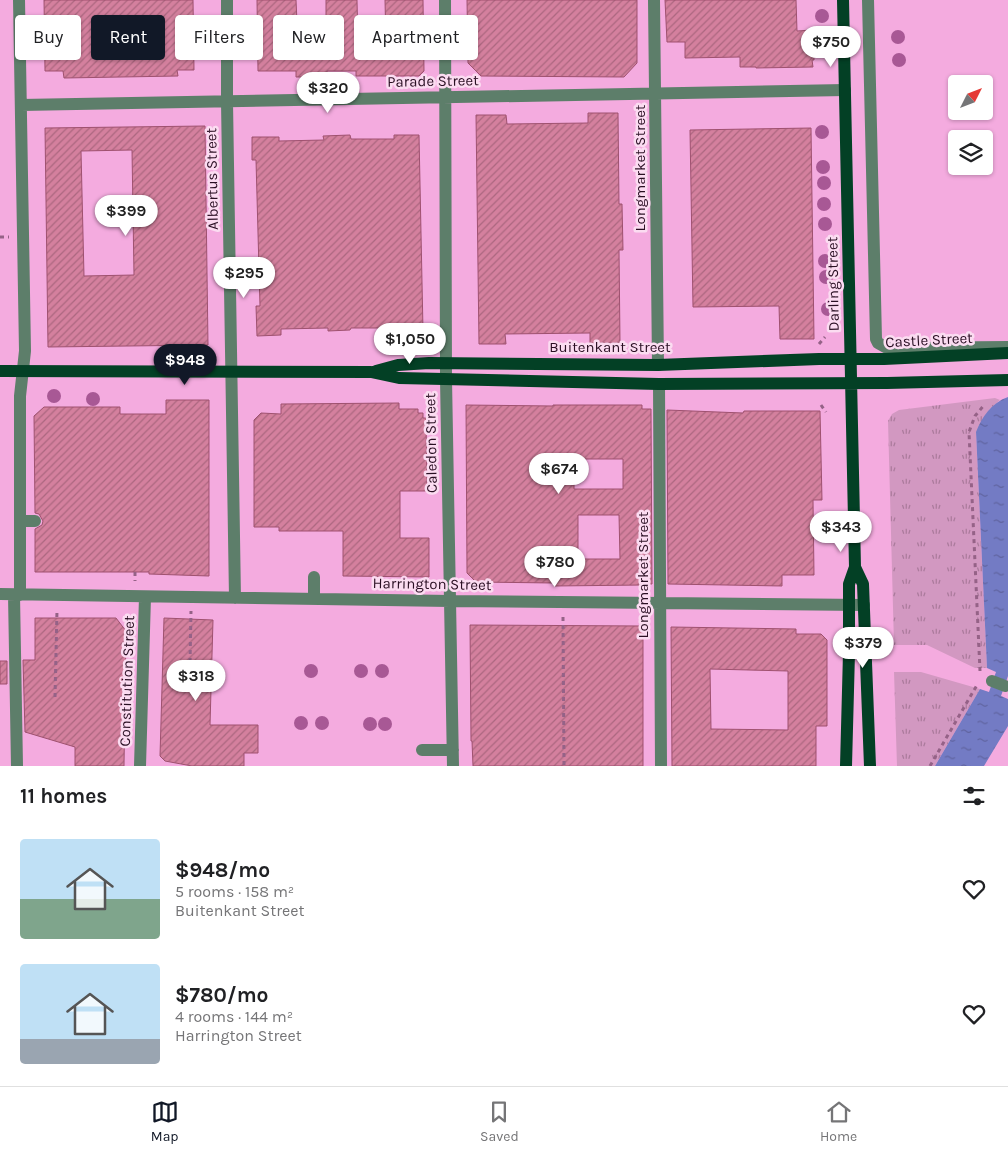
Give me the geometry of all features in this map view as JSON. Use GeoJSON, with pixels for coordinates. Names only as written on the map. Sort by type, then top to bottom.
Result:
{"type":"FeatureCollection","features":[{"type":"Feature","properties":{"kind":"main road","name":"Darling Street"},"geometry":{"type":"LineString","coordinates":[[843,0],[855,567],[849,584],[846,766]]}},
{"type":"Feature","properties":{"kind":"main road","name":"Castle Street"},"geometry":{"type":"LineString","coordinates":[[851,359],[1008,353]]}},
{"type":"Feature","properties":{"kind":"main road","name":"Buitenkant Street"},"geometry":{"type":"LineString","coordinates":[[371,372],[398,365],[446,363],[658,365],[851,359]]}},
{"type":"Feature","properties":{"kind":"main road","name":"Buitenkant Street"},"geometry":{"type":"LineString","coordinates":[[0,371],[371,372],[399,378],[659,384],[851,382]]}},
{"type":"Feature","properties":{"kind":"main road"},"geometry":{"type":"LineString","coordinates":[[851,382],[1008,380]]}},
{"type":"Feature","properties":{"kind":"main road","name":"Darling Street"},"geometry":{"type":"LineString","coordinates":[[855,567],[863,584],[870,766]]}},
{"type":"Feature","properties":{"kind":"street"},"geometry":{"type":"LineString","coordinates":[[16,766],[20,396],[25,350],[19,0]]}},
{"type":"Feature","properties":{"kind":"street","name":"Albertus Street"},"geometry":{"type":"LineString","coordinates":[[228,0],[227,102],[235,598]]}},
{"type":"Feature","properties":{"kind":"street","name":"Caledon Street"},"geometry":{"type":"LineString","coordinates":[[445,0],[446,379],[453,766]]}},
{"type":"Feature","properties":{"kind":"street","name":"Longmarket Street"},"geometry":{"type":"LineString","coordinates":[[654,0],[658,365]]}},
{"type":"Feature","properties":{"kind":"street"},"geometry":{"type":"LineString","coordinates":[[868,0],[876,338],[878,343],[887,348],[1008,347]]}},
{"type":"Feature","properties":{"kind":"street","name":"Parade Street"},"geometry":{"type":"LineString","coordinates":[[21,105],[845,90]]}},
{"type":"Feature","properties":{"kind":"street","name":"Longmarket Street"},"geometry":{"type":"LineString","coordinates":[[659,384],[661,766]]}},
{"type":"Feature","properties":{"kind":"street"},"geometry":{"type":"LineString","coordinates":[[20,521],[35,521]]}},
{"type":"Feature","properties":{"kind":"street"},"geometry":{"type":"LineString","coordinates":[[314,577],[314,599]]}},
{"type":"Feature","properties":{"kind":"street","name":"Harrington Street"},"geometry":{"type":"LineString","coordinates":[[0,594],[450,601],[864,604]]}},
{"type":"Feature","properties":{"kind":"street","name":"Constitution Street"},"geometry":{"type":"LineString","coordinates":[[140,766],[145,597]]}},
{"type":"Feature","properties":{"kind":"street"},"geometry":{"type":"LineString","coordinates":[[992,681],[1005,686]]}},
{"type":"Feature","properties":{"kind":"street"},"geometry":{"type":"LineString","coordinates":[[422,750],[453,750]]}},
{"type":"Feature","properties":{"kind":"path"},"geometry":{"type":"LineString","coordinates":[[819,344],[825,337]]}},
{"type":"Feature","properties":{"kind":"path"},"geometry":{"type":"LineString","coordinates":[[930,766],[977,686],[980,671],[969,432],[975,416],[985,404]]}},
{"type":"Feature","properties":{"kind":"path"},"geometry":{"type":"LineString","coordinates":[[821,405],[826,412]]}},
{"type":"Feature","properties":{"kind":"path"},"geometry":{"type":"LineString","coordinates":[[55,697],[58,596]]}},
{"type":"Feature","properties":{"kind":"path"},"geometry":{"type":"LineString","coordinates":[[182,662],[190,662],[192,597]]}},
{"type":"Feature","properties":{"kind":"path"},"geometry":{"type":"LineString","coordinates":[[561,602],[564,627],[564,766]]}},
{"type":"Feature","properties":{"kind":"green space"},"geometry":{"type":"Polygon","coordinates":[[[995,398],[1000,400],[990,409],[976,433],[987,668],[975,668],[927,645],[894,645],[888,421],[892,414],[899,410],[995,398]]]}},
{"type":"Feature","properties":{"kind":"green space"},"geometry":{"type":"Polygon","coordinates":[[[894,672],[921,672],[980,689],[935,766],[897,766],[894,672]]]}},
{"type":"Feature","properties":{"kind":"water"},"geometry":{"type":"Polygon","coordinates":[[[1008,397],[1008,676],[1001,696],[1008,699],[1008,726],[984,766],[935,766],[980,689],[989,692],[996,672],[987,668],[976,432],[988,411],[1008,397]]]}},
{"type":"Feature","properties":{"kind":"building"},"geometry":{"type":"Polygon","coordinates":[[[44,0],[193,0],[193,15],[175,15],[175,60],[194,60],[194,70],[177,70],[178,76],[64,78],[63,71],[45,71],[45,60],[81,60],[81,15],[44,15],[44,0]]]}},
{"type":"Feature","properties":{"kind":"building"},"geometry":{"type":"Polygon","coordinates":[[[257,0],[296,0],[297,15],[273,15],[273,60],[344,60],[344,15],[326,15],[326,0],[357,0],[357,15],[354,15],[354,60],[424,60],[424,71],[419,76],[356,76],[356,71],[327,71],[327,77],[296,77],[296,71],[258,71],[258,60],[263,60],[263,15],[257,15],[257,0]]]}},
{"type":"Feature","properties":{"kind":"building"},"geometry":{"type":"Polygon","coordinates":[[[385,0],[423,0],[423,15],[385,15],[385,0]]]}},
{"type":"Feature","properties":{"kind":"building"},"geometry":{"type":"Polygon","coordinates":[[[467,0],[637,0],[637,63],[624,77],[481,76],[468,63],[468,60],[478,60],[478,15],[467,15],[467,0]]]}},
{"type":"Feature","properties":{"kind":"building"},"geometry":{"type":"Polygon","coordinates":[[[665,0],[796,0],[797,31],[812,30],[813,67],[740,67],[740,57],[685,58],[685,42],[667,42],[665,0]]]}},
{"type":"Feature","properties":{"kind":"building"},"geometry":{"type":"Polygon","coordinates":[[[588,113],[618,113],[619,204],[622,204],[623,250],[619,250],[620,343],[590,343],[590,333],[505,334],[506,344],[479,344],[476,115],[506,115],[507,124],[588,123],[588,113]]]}},
{"type":"Feature","properties":{"kind":"building"},"geometry":{"type":"Polygon","coordinates":[[[205,126],[208,345],[48,347],[45,128],[205,126]],[[132,150],[81,151],[84,276],[134,275],[132,150]]]}},
{"type":"Feature","properties":{"kind":"building"},"geometry":{"type":"Polygon","coordinates":[[[811,128],[814,339],[780,339],[779,306],[693,307],[690,130],[811,128]]]}},
{"type":"Feature","properties":{"kind":"building"},"geometry":{"type":"Polygon","coordinates":[[[350,135],[351,139],[394,139],[394,135],[419,135],[423,331],[397,332],[397,328],[351,328],[350,330],[328,331],[328,328],[281,329],[281,335],[257,336],[256,306],[260,306],[256,160],[252,160],[252,137],[279,137],[279,141],[324,140],[323,136],[350,135]]]}},
{"type":"Feature","properties":{"kind":"building"},"geometry":{"type":"Polygon","coordinates":[[[166,400],[209,400],[209,576],[149,574],[149,572],[35,572],[35,529],[42,525],[43,521],[39,514],[35,513],[34,416],[44,407],[120,407],[120,414],[166,414],[166,400]]]}},
{"type":"Feature","properties":{"kind":"building"},"geometry":{"type":"Polygon","coordinates":[[[399,403],[399,409],[418,409],[418,413],[423,413],[423,418],[426,418],[427,491],[400,491],[400,538],[429,538],[429,577],[343,576],[343,531],[279,531],[279,527],[254,527],[254,420],[261,413],[281,414],[281,404],[399,403]]]}},
{"type":"Feature","properties":{"kind":"building"},"geometry":{"type":"Polygon","coordinates":[[[466,405],[642,405],[642,409],[651,409],[652,584],[554,586],[554,583],[476,582],[467,573],[466,405]],[[574,459],[574,489],[623,489],[623,459],[574,459]],[[578,515],[578,559],[620,559],[619,515],[578,515]]]}},
{"type":"Feature","properties":{"kind":"building"},"geometry":{"type":"Polygon","coordinates":[[[667,410],[743,413],[744,411],[820,411],[822,500],[813,500],[814,575],[782,575],[782,586],[668,584],[667,410]]]}},
{"type":"Feature","properties":{"kind":"building"},"geometry":{"type":"Polygon","coordinates":[[[35,618],[116,618],[126,631],[124,766],[75,766],[75,747],[25,732],[23,660],[35,660],[35,618]]]}},
{"type":"Feature","properties":{"kind":"building"},"geometry":{"type":"Polygon","coordinates":[[[164,618],[213,620],[210,725],[258,725],[258,753],[244,753],[244,766],[192,766],[165,761],[160,756],[164,618]]]}},
{"type":"Feature","properties":{"kind":"building"},"geometry":{"type":"Polygon","coordinates":[[[470,625],[643,626],[643,766],[473,766],[470,625]]]}},
{"type":"Feature","properties":{"kind":"building"},"geometry":{"type":"Polygon","coordinates":[[[671,627],[796,629],[796,634],[821,634],[827,640],[827,726],[816,726],[816,766],[672,766],[671,627]],[[710,669],[711,729],[788,730],[788,671],[710,669]]]}},
{"type":"Feature","properties":{"kind":"building"},"geometry":{"type":"Polygon","coordinates":[[[0,661],[7,661],[7,684],[0,684],[0,661]]]}}]}
